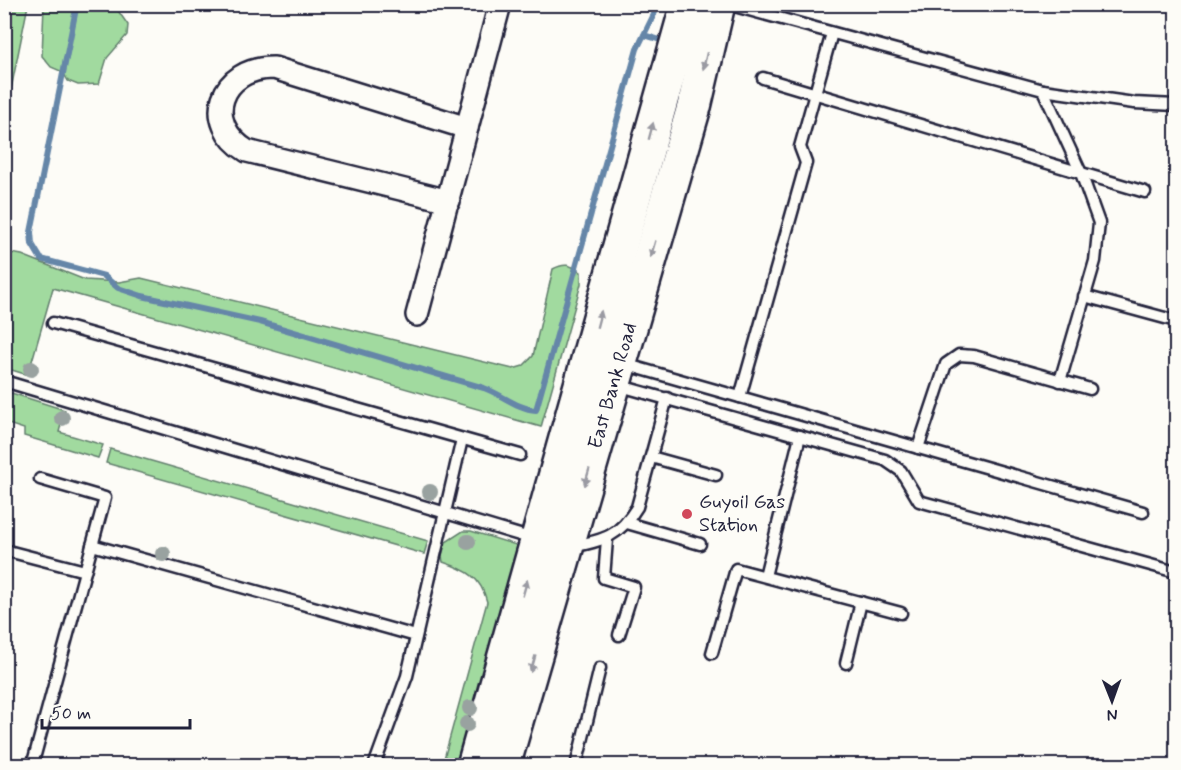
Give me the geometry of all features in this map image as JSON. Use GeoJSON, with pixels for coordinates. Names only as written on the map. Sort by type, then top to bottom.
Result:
{"type":"FeatureCollection","features":[{"type":"Feature","properties":{"kind":"main road","name":"East Bank Road"},"geometry":{"type":"LineString","coordinates":[[503,765],[552,544],[602,369],[688,4]]}},
{"type":"Feature","properties":{"kind":"main road","name":"East Bank Road"},"geometry":{"type":"LineString","coordinates":[[602,369],[694,107],[718,4]]}},
{"type":"Feature","properties":{"kind":"main road","name":"East Bank Road"},"geometry":{"type":"LineString","coordinates":[[474,765],[552,544]]}},
{"type":"Feature","properties":{"kind":"street"},"geometry":{"type":"LineString","coordinates":[[417,315],[500,4]]}},
{"type":"Feature","properties":{"kind":"street"},"geometry":{"type":"LineString","coordinates":[[449,201],[248,151],[232,139],[224,127],[221,111],[224,95],[232,82],[243,72],[256,68],[274,68],[467,128]]}},
{"type":"Feature","properties":{"kind":"lane"},"geometry":{"type":"LineString","coordinates":[[727,4],[1043,90],[1134,103],[1176,105]]}},
{"type":"Feature","properties":{"kind":"lane"},"geometry":{"type":"LineString","coordinates":[[740,397],[806,163],[800,147],[832,33]]}},
{"type":"Feature","properties":{"kind":"lane"},"geometry":{"type":"LineString","coordinates":[[763,78],[1144,192]]}},
{"type":"Feature","properties":{"kind":"lane"},"geometry":{"type":"LineString","coordinates":[[1043,90],[1081,173],[1099,223],[1098,249],[1060,381]]}},
{"type":"Feature","properties":{"kind":"lane"},"geometry":{"type":"LineString","coordinates":[[1084,296],[1176,321]]}},
{"type":"Feature","properties":{"kind":"lane"},"geometry":{"type":"LineString","coordinates":[[53,322],[520,455]]}},
{"type":"Feature","properties":{"kind":"lane"},"geometry":{"type":"LineString","coordinates":[[918,448],[946,364],[959,355],[974,356],[1090,389]]}},
{"type":"Feature","properties":{"kind":"lane"},"geometry":{"type":"LineString","coordinates":[[602,369],[740,397],[1143,512]]}},
{"type":"Feature","properties":{"kind":"lane"},"geometry":{"type":"LineString","coordinates":[[602,369],[667,398],[885,460],[901,471],[919,501],[1176,572]]}},
{"type":"Feature","properties":{"kind":"lane"},"geometry":{"type":"LineString","coordinates":[[4,381],[552,544],[607,539],[627,523],[636,507],[667,398]]}},
{"type":"Feature","properties":{"kind":"lane"},"geometry":{"type":"LineString","coordinates":[[765,576],[800,436]]}},
{"type":"Feature","properties":{"kind":"lane"},"geometry":{"type":"LineString","coordinates":[[374,765],[407,676],[462,439]]}},
{"type":"Feature","properties":{"kind":"lane"},"geometry":{"type":"LineString","coordinates":[[651,457],[716,475]]}},
{"type":"Feature","properties":{"kind":"lane"},"geometry":{"type":"LineString","coordinates":[[32,765],[105,498],[40,479]]}},
{"type":"Feature","properties":{"kind":"lane"},"geometry":{"type":"LineString","coordinates":[[627,523],[700,544]]}},
{"type":"Feature","properties":{"kind":"lane"},"geometry":{"type":"LineString","coordinates":[[607,539],[604,578],[634,587],[619,635]]}},
{"type":"Feature","properties":{"kind":"lane"},"geometry":{"type":"LineString","coordinates":[[92,545],[416,636]]}},
{"type":"Feature","properties":{"kind":"lane"},"geometry":{"type":"LineString","coordinates":[[4,550],[85,571]]}},
{"type":"Feature","properties":{"kind":"lane"},"geometry":{"type":"LineString","coordinates":[[712,653],[736,569],[901,613]]}},
{"type":"Feature","properties":{"kind":"lane"},"geometry":{"type":"LineString","coordinates":[[846,663],[861,602]]}},
{"type":"Feature","properties":{"kind":"lane"},"geometry":{"type":"LineString","coordinates":[[576,765],[600,668]]}},
{"type":"Feature","properties":{"kind":"green space"},"geometry":{"type":"Polygon","coordinates":[[[28,5],[5,119],[4,6],[28,5]]]}},
{"type":"Feature","properties":{"kind":"green space"},"geometry":{"type":"Polygon","coordinates":[[[44,5],[114,5],[128,25],[127,35],[107,58],[99,84],[78,85],[68,81],[63,72],[51,67],[42,56],[44,5]]]}},
{"type":"Feature","properties":{"kind":"green space"},"geometry":{"type":"Polygon","coordinates":[[[5,252],[22,255],[85,280],[119,282],[141,278],[513,369],[523,366],[533,356],[553,269],[564,265],[574,267],[581,272],[581,284],[541,427],[53,288],[28,375],[5,368],[5,252]]]}},
{"type":"Feature","properties":{"kind":"green space"},"geometry":{"type":"Polygon","coordinates":[[[5,391],[65,410],[59,432],[103,445],[98,458],[24,436],[24,429],[5,423],[5,391]]]}},
{"type":"Feature","properties":{"kind":"green space"},"geometry":{"type":"Polygon","coordinates":[[[110,449],[428,541],[424,554],[106,463],[110,449]]]}},
{"type":"Feature","properties":{"kind":"green space"},"geometry":{"type":"Polygon","coordinates":[[[463,531],[471,531],[516,545],[518,549],[461,765],[442,766],[487,602],[477,580],[459,568],[443,562],[442,555],[446,542],[463,531]]]}},
{"type":"Feature","properties":{"kind":"waterway"},"geometry":{"type":"LineString","coordinates":[[77,4],[31,232],[32,244],[41,259],[104,276],[118,288],[142,296],[260,322],[484,388],[523,407],[536,410],[637,49],[659,4]]}},
{"type":"Feature","properties":{"kind":"waterway"},"geometry":{"type":"LineString","coordinates":[[644,35],[667,42]]}},
{"type":"Feature","properties":{"kind":"place","name":"Guyoil Gas Station"},"geometry":{"type":"Point","coordinates":[687,514]}}]}
